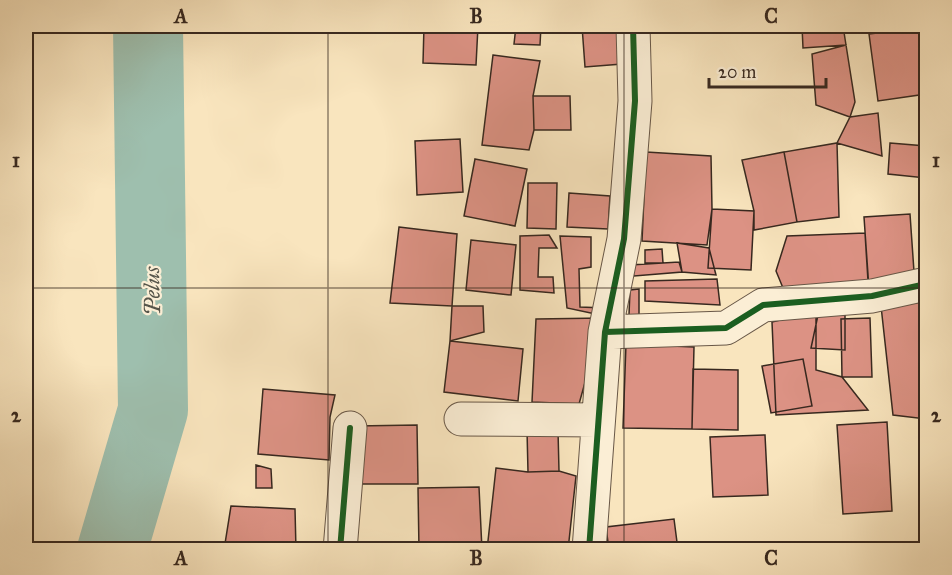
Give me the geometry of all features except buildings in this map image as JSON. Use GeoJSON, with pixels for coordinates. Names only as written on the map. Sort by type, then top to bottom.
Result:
{"type":"FeatureCollection","features":[{"type":"Feature","properties":{"kind":"street"},"geometry":{"type":"LineString","coordinates":[[589,549],[605,332],[624,239],[635,101],[633,26]]}},
{"type":"Feature","properties":{"kind":"street"},"geometry":{"type":"LineString","coordinates":[[605,332],[726,328],[763,305],[872,296],[927,284]]}},
{"type":"Feature","properties":{"kind":"street"},"geometry":{"type":"LineString","coordinates":[[461,419],[598,420]]}},
{"type":"Feature","properties":{"kind":"street"},"geometry":{"type":"LineString","coordinates":[[340,549],[350,428]]}},
{"type":"Feature","properties":{"kind":"waterway","name":"Pelus"},"geometry":{"type":"LineString","coordinates":[[112,550],[153,410],[148,26]]}},
{"type":"Feature","properties":{"kind":"cycle path"},"geometry":{"type":"LineString","coordinates":[[589,550],[605,332],[624,239],[635,101],[633,26]]}},
{"type":"Feature","properties":{"kind":"cycle path"},"geometry":{"type":"LineString","coordinates":[[605,332],[726,328],[763,305],[872,296],[926,284]]}},
{"type":"Feature","properties":{"kind":"cycle path"},"geometry":{"type":"LineString","coordinates":[[340,550],[350,428]]}}]}
